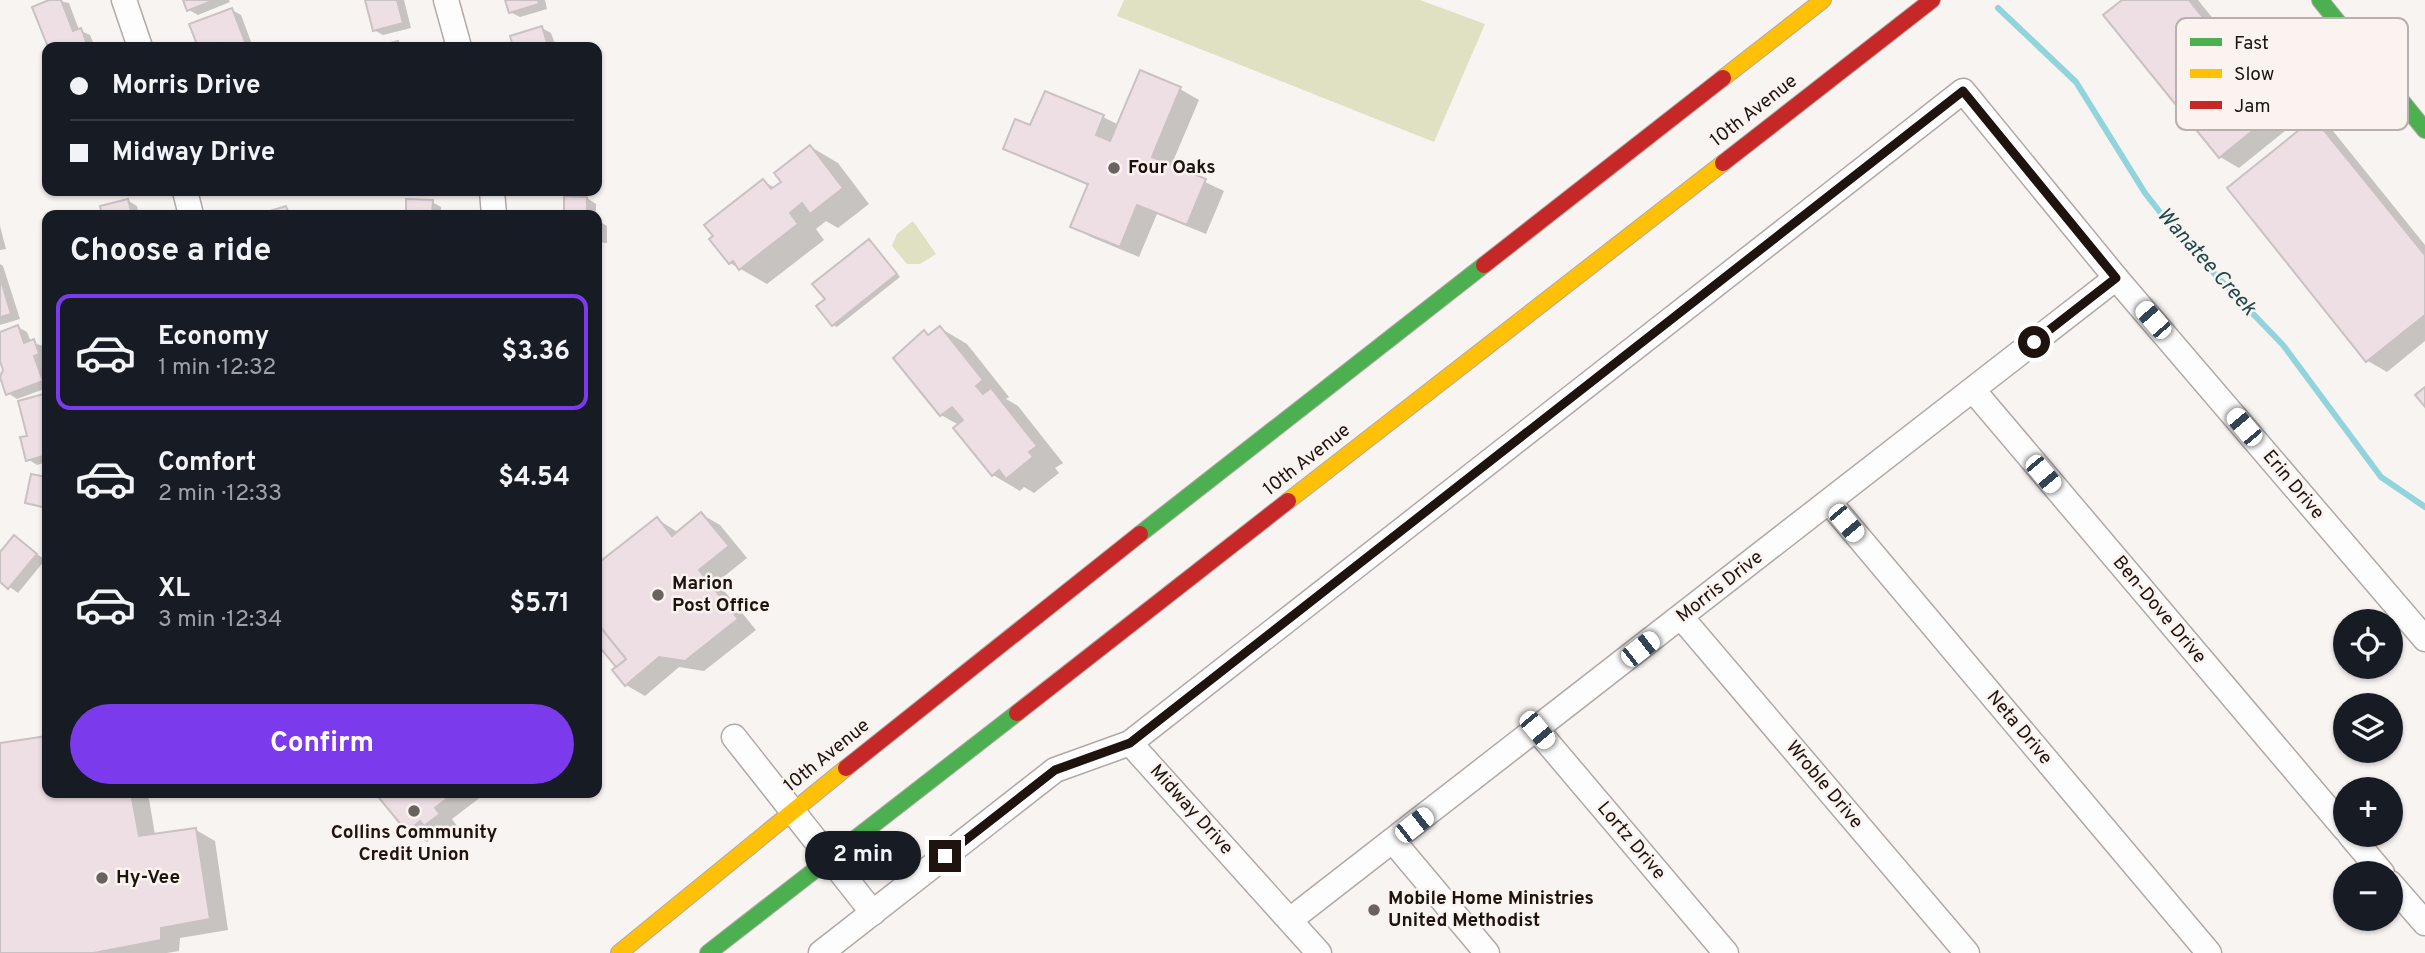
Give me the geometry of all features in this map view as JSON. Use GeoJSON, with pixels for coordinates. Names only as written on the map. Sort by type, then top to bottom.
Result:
{"type":"FeatureCollection","features":[{"type":"Feature","properties":{"kind":"main road","name":"10th Avenue"},"geometry":{"type":"LineString","coordinates":[[620,953],[792,811],[1155,522],[1824,0]]}},
{"type":"Feature","properties":{"kind":"main road","name":"10th Avenue"},"geometry":{"type":"LineString","coordinates":[[708,953],[1932,0]]}},
{"type":"Feature","properties":{"kind":"main road"},"geometry":{"type":"LineString","coordinates":[[2320,0],[2335,18]]}},
{"type":"Feature","properties":{"kind":"main road"},"geometry":{"type":"LineString","coordinates":[[2408,109],[2425,130]]}},
{"type":"Feature","properties":{"kind":"street"},"geometry":{"type":"LineString","coordinates":[[124,0],[138,42]]}},
{"type":"Feature","properties":{"kind":"street"},"geometry":{"type":"LineString","coordinates":[[446,0],[459,42]]}},
{"type":"Feature","properties":{"kind":"street","name":"Erin Drive"},"geometry":{"type":"LineString","coordinates":[[1130,743],[1963,91],[2116,278],[2425,639]]}},
{"type":"Feature","properties":{"kind":"street","name":"Morris Drive"},"geometry":{"type":"LineString","coordinates":[[1290,920],[2116,278]]}},
{"type":"Feature","properties":{"kind":"street","name":"Ben-Dove Drive"},"geometry":{"type":"LineString","coordinates":[[1973,390],[2333,815]]}},
{"type":"Feature","properties":{"kind":"street","name":"Neta Drive"},"geometry":{"type":"LineString","coordinates":[[1829,502],[2209,953]]}},
{"type":"Feature","properties":{"kind":"street","name":"Wroble Drive"},"geometry":{"type":"LineString","coordinates":[[1681,617],[1967,953]]}},
{"type":"Feature","properties":{"kind":"street","name":"Lortz Drive"},"geometry":{"type":"LineString","coordinates":[[1537,730],[1726,953]]}},
{"type":"Feature","properties":{"kind":"street"},"geometry":{"type":"LineString","coordinates":[[734,737],[873,913]]}},
{"type":"Feature","properties":{"kind":"street"},"geometry":{"type":"LineString","coordinates":[[821,953],[1055,770],[1130,743]]}},
{"type":"Feature","properties":{"kind":"street","name":"Midway Drive"},"geometry":{"type":"LineString","coordinates":[[1130,743],[1319,953]]}},
{"type":"Feature","properties":{"kind":"street"},"geometry":{"type":"LineString","coordinates":[[1393,841],[1487,953]]}},
{"type":"Feature","properties":{"kind":"street"},"geometry":{"type":"LineString","coordinates":[[2360,847],[2372,861]]}},
{"type":"Feature","properties":{"kind":"street"},"geometry":{"type":"LineString","coordinates":[[2403,898],[2425,923]]}},
{"type":"Feature","properties":{"kind":"green space"},"geometry":{"type":"Polygon","coordinates":[[[1124,0],[1420,0],[1485,24],[1434,142],[1117,16],[1124,0]]]}},
{"type":"Feature","properties":{"kind":"green space"},"geometry":{"type":"Polygon","coordinates":[[[913,221],[936,254],[920,264],[907,264],[892,246],[897,234],[913,221]]]}},
{"type":"Feature","properties":{"kind":"building"},"geometry":{"type":"Polygon","coordinates":[[[49,0],[61,0],[73,31],[81,28],[86,42],[46,42],[32,7],[49,0]]]}},
{"type":"Feature","properties":{"kind":"building"},"geometry":{"type":"Polygon","coordinates":[[[183,0],[214,0],[187,11],[183,0]]]}},
{"type":"Feature","properties":{"kind":"building"},"geometry":{"type":"Polygon","coordinates":[[[365,0],[397,0],[403,23],[373,31],[365,0]]]}},
{"type":"Feature","properties":{"kind":"building"},"geometry":{"type":"Polygon","coordinates":[[[505,0],[538,0],[539,4],[509,13],[505,0]]]}},
{"type":"Feature","properties":{"kind":"building"},"geometry":{"type":"Polygon","coordinates":[[[2122,0],[2189,0],[2204,18],[2176,18],[2176,105],[2103,15],[2122,0]]]}},
{"type":"Feature","properties":{"kind":"building"},"geometry":{"type":"Polygon","coordinates":[[[232,8],[245,42],[196,42],[189,24],[232,8]]]}},
{"type":"Feature","properties":{"kind":"building"},"geometry":{"type":"Polygon","coordinates":[[[542,26],[547,42],[512,42],[510,36],[542,26]]]}},
{"type":"Feature","properties":{"kind":"building","name":"Four Oaks"},"geometry":{"type":"Polygon","coordinates":[[[1140,70],[1181,87],[1152,157],[1206,179],[1187,225],[1137,205],[1120,247],[1070,227],[1088,184],[1003,149],[1015,119],[1030,125],[1045,91],[1104,115],[1096,135],[1110,141],[1140,70]]]}},
{"type":"Feature","properties":{"kind":"building"},"geometry":{"type":"Polygon","coordinates":[[[2196,130],[2253,130],[2219,158],[2196,130]]]}},
{"type":"Feature","properties":{"kind":"building"},"geometry":{"type":"Polygon","coordinates":[[[2299,130],[2324,130],[2425,255],[2425,315],[2366,362],[2227,188],[2299,130]]]}},
{"type":"Feature","properties":{"kind":"building"},"geometry":{"type":"Polygon","coordinates":[[[810,145],[843,188],[810,214],[802,203],[790,213],[798,224],[739,270],[733,261],[729,264],[709,239],[713,236],[704,225],[763,179],[771,189],[781,182],[774,173],[810,145]]]}},
{"type":"Feature","properties":{"kind":"building"},"geometry":{"type":"Polygon","coordinates":[[[564,196],[587,197],[587,210],[564,210],[564,196]]]}},
{"type":"Feature","properties":{"kind":"building"},"geometry":{"type":"Polygon","coordinates":[[[128,199],[131,210],[101,210],[100,206],[128,199]]]}},
{"type":"Feature","properties":{"kind":"building"},"geometry":{"type":"Polygon","coordinates":[[[406,199],[433,200],[432,210],[406,210],[406,199]]]}},
{"type":"Feature","properties":{"kind":"building"},"geometry":{"type":"Polygon","coordinates":[[[869,239],[897,274],[832,326],[816,306],[825,299],[812,284],[869,239]]]}},
{"type":"Feature","properties":{"kind":"building"},"geometry":{"type":"Polygon","coordinates":[[[0,277],[11,314],[0,317],[0,277]]]}},
{"type":"Feature","properties":{"kind":"building"},"geometry":{"type":"Polygon","coordinates":[[[18,325],[24,343],[34,339],[39,354],[34,356],[42,381],[6,395],[0,377],[3,370],[0,361],[0,332],[18,325]]]}},
{"type":"Feature","properties":{"kind":"building"},"geometry":{"type":"Polygon","coordinates":[[[940,326],[983,380],[976,386],[983,394],[991,388],[1037,446],[1029,452],[1033,457],[1006,479],[999,470],[992,476],[953,428],[963,420],[952,407],[940,416],[893,358],[924,330],[928,335],[940,326]]]}},
{"type":"Feature","properties":{"kind":"building"},"geometry":{"type":"Polygon","coordinates":[[[2425,387],[2425,407],[2415,395],[2425,387]]]}},
{"type":"Feature","properties":{"kind":"building"},"geometry":{"type":"Polygon","coordinates":[[[42,394],[42,456],[26,461],[20,437],[27,436],[18,401],[42,394]]]}},
{"type":"Feature","properties":{"kind":"building"},"geometry":{"type":"Polygon","coordinates":[[[31,474],[42,476],[42,507],[25,503],[31,474]]]}},
{"type":"Feature","properties":{"kind":"building","name":"Marion Post Office"},"geometry":{"type":"Polygon","coordinates":[[[701,512],[729,546],[699,570],[738,619],[685,661],[659,657],[625,686],[612,670],[626,659],[602,629],[602,560],[657,517],[672,536],[701,512]]]}},
{"type":"Feature","properties":{"kind":"building"},"geometry":{"type":"Polygon","coordinates":[[[14,535],[37,554],[8,589],[0,582],[0,552],[14,535]]]}},
{"type":"Feature","properties":{"kind":"building"},"geometry":{"type":"Polygon","coordinates":[[[602,629],[626,659],[616,667],[602,650],[602,629]]]}},
{"type":"Feature","properties":{"kind":"building","name":"Hy-Vee"},"geometry":{"type":"Polygon","coordinates":[[[42,737],[42,798],[132,798],[139,836],[196,828],[210,919],[161,928],[161,940],[94,953],[0,953],[0,743],[42,737]]]}},
{"type":"Feature","properties":{"kind":"building","name":"Collins Community Credit Union"},"geometry":{"type":"Polygon","coordinates":[[[379,798],[448,798],[435,808],[440,814],[424,826],[420,821],[407,832],[379,798]]]}},
{"type":"Feature","properties":{"kind":"waterway","name":"Wanatee Creek"},"geometry":{"type":"LineString","coordinates":[[1998,8],[2076,82],[2145,193],[2181,239],[2283,345],[2381,477],[2425,507]]}},
{"type":"Feature","properties":{"kind":"traffic: fast"},"geometry":{"type":"LineString","coordinates":[[2320,0],[2335,18]]}},
{"type":"Feature","properties":{"kind":"traffic: fast"},"geometry":{"type":"LineString","coordinates":[[2408,109],[2425,130]]}},
{"type":"Feature","properties":{"kind":"traffic: fast"},"geometry":{"type":"LineString","coordinates":[[1140,534],[1484,265]]}},
{"type":"Feature","properties":{"kind":"traffic: fast"},"geometry":{"type":"LineString","coordinates":[[708,953],[1017,713]]}},
{"type":"Feature","properties":{"kind":"traffic: slow"},"geometry":{"type":"LineString","coordinates":[[1723,78],[1823,0]]}},
{"type":"Feature","properties":{"kind":"traffic: slow"},"geometry":{"type":"LineString","coordinates":[[1288,501],[1723,163]]}},
{"type":"Feature","properties":{"kind":"traffic: slow"},"geometry":{"type":"LineString","coordinates":[[619,953],[846,768]]}},
{"type":"Feature","properties":{"kind":"traffic: jam"},"geometry":{"type":"LineString","coordinates":[[1723,163],[1932,0]]}},
{"type":"Feature","properties":{"kind":"traffic: jam"},"geometry":{"type":"LineString","coordinates":[[1484,265],[1723,78]]}},
{"type":"Feature","properties":{"kind":"traffic: jam"},"geometry":{"type":"LineString","coordinates":[[1017,713],[1288,501]]}},
{"type":"Feature","properties":{"kind":"traffic: jam"},"geometry":{"type":"LineString","coordinates":[[846,768],[1140,534]]}},
{"type":"Feature","properties":{"kind":"place","name":"Four Oaks"},"geometry":{"type":"Point","coordinates":[1114,168]}},
{"type":"Feature","properties":{"kind":"place","name":"Marion Post Office"},"geometry":{"type":"Point","coordinates":[658,595]}},
{"type":"Feature","properties":{"kind":"place","name":"Collins Community Credit Union"},"geometry":{"type":"Point","coordinates":[414,811]}},
{"type":"Feature","properties":{"kind":"place","name":"Hy-Vee"},"geometry":{"type":"Point","coordinates":[102,878]}},
{"type":"Feature","properties":{"kind":"place","name":"Mobile Home Ministries United Methodist"},"geometry":{"type":"Point","coordinates":[1374,910]}},
{"type":"Feature","properties":{"kind":"route"},"geometry":{"type":"LineString","coordinates":[[945,856],[1055,770],[1130,743],[1963,91],[2116,278],[2034,342]]}}]}
